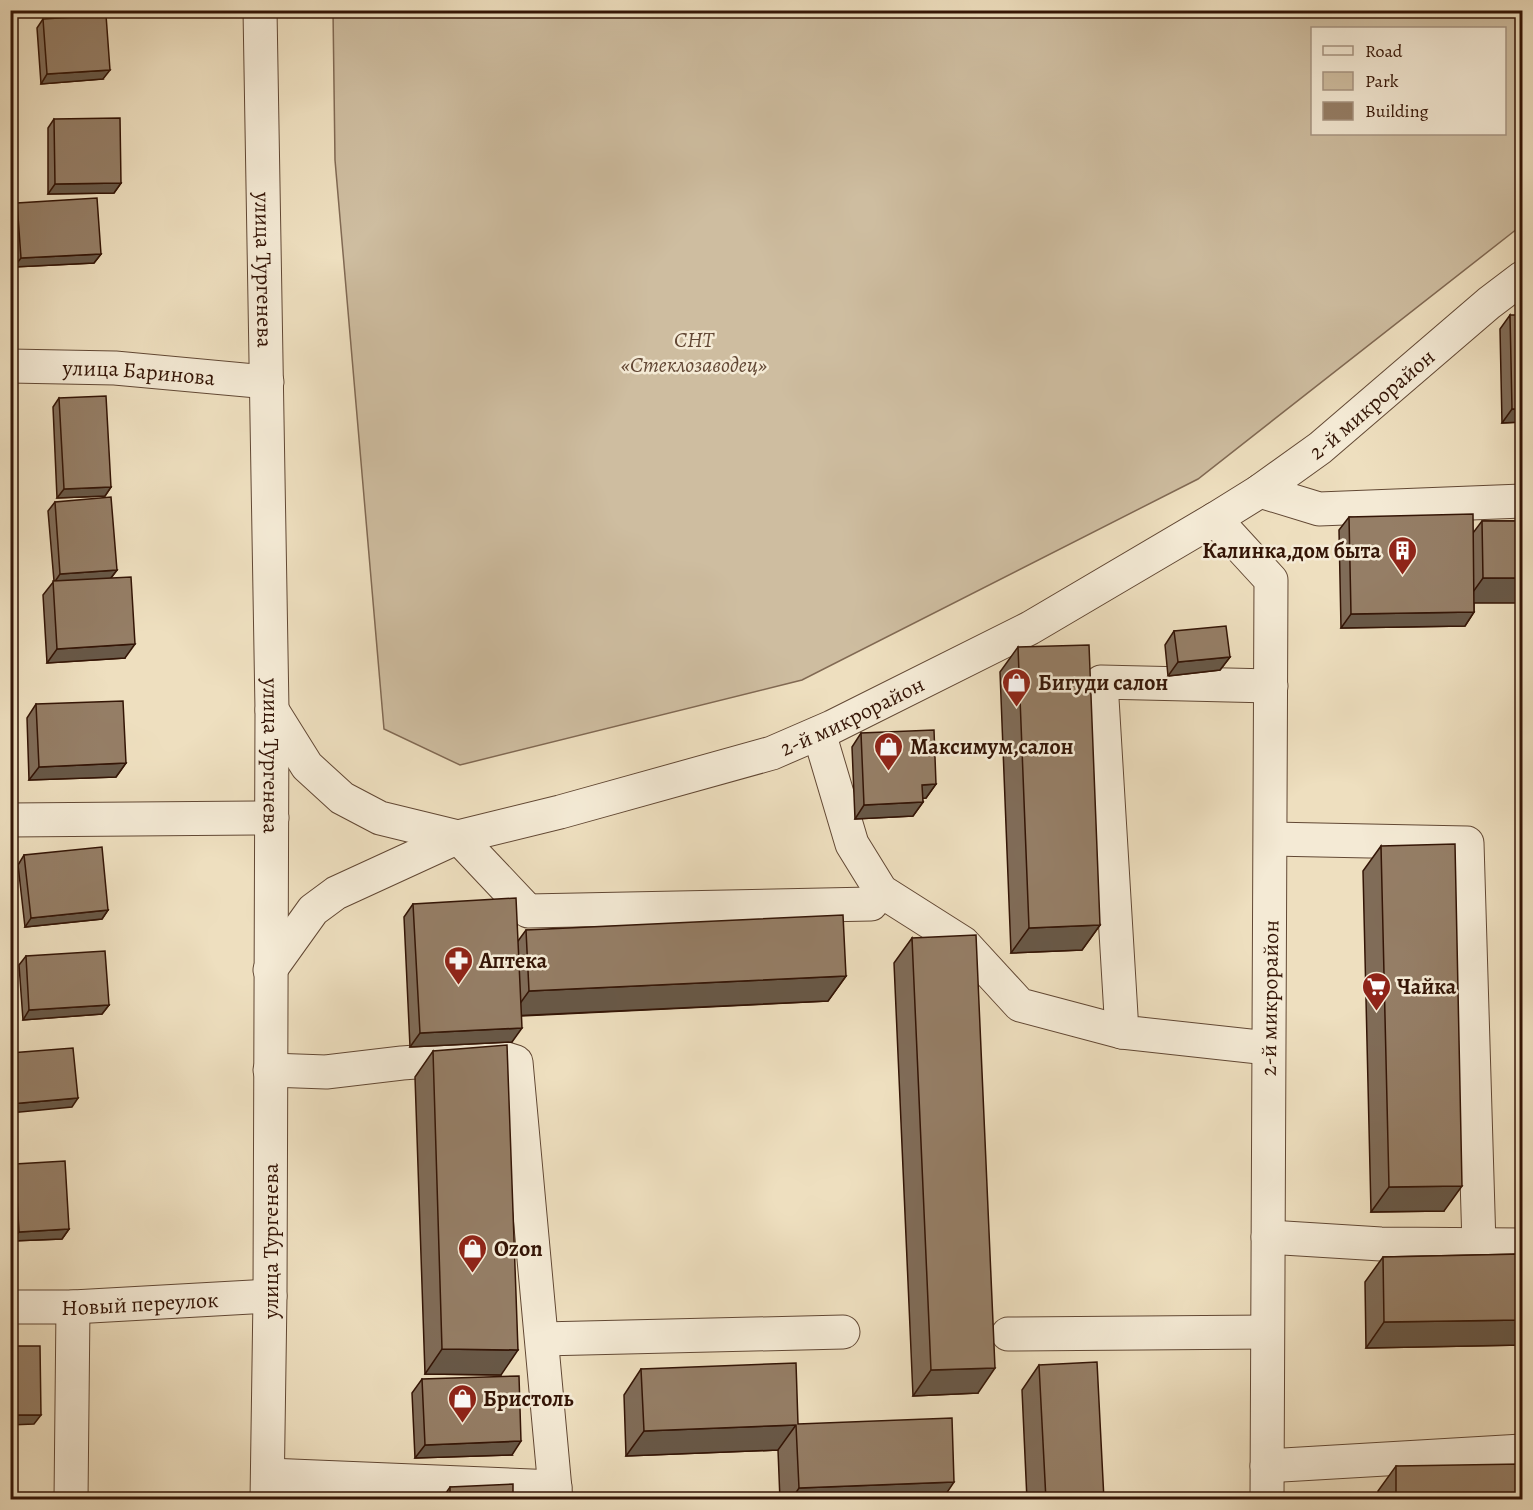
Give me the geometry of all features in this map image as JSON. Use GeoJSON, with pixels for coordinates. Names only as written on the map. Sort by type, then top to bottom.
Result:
{"type":"FeatureCollection","features":[{"type":"Feature","properties":{"kind":"street","name":"улица Тургенева"},"geometry":{"type":"LineString","coordinates":[[260,10],[272,710],[267,1487]]}},
{"type":"Feature","properties":{"kind":"street","name":"2-й микрорайон"},"geometry":{"type":"LineString","coordinates":[[270,970],[314,910],[336,893],[458,837],[560,812],[772,753],[819,733],[1030,628],[1260,491],[1320,448],[1489,303],[1522,278]]}},
{"type":"Feature","properties":{"kind":"street","name":"улица Баринова"},"geometry":{"type":"LineString","coordinates":[[10,366],[115,368],[267,382]]}},
{"type":"Feature","properties":{"kind":"street"},"geometry":{"type":"LineString","coordinates":[[1260,491],[1319,509],[1522,501]]}},
{"type":"Feature","properties":{"kind":"street","name":"2-й микрорайон"},"geometry":{"type":"LineString","coordinates":[[1215,519],[1271,580],[1267,1500]]}},
{"type":"Feature","properties":{"kind":"street"},"geometry":{"type":"LineString","coordinates":[[1122,1032],[1101,682],[1271,686]]}},
{"type":"Feature","properties":{"kind":"street"},"geometry":{"type":"LineString","coordinates":[[272,710],[307,766],[342,798],[380,818],[458,837],[528,911],[871,904],[881,891]]}},
{"type":"Feature","properties":{"kind":"street"},"geometry":{"type":"LineString","coordinates":[[819,733],[852,844],[881,891],[963,943],[1020,1005],[1122,1032],[1268,1048]]}},
{"type":"Feature","properties":{"kind":"street"},"geometry":{"type":"LineString","coordinates":[[10,820],[272,818]]}},
{"type":"Feature","properties":{"kind":"street"},"geometry":{"type":"LineString","coordinates":[[1271,839],[1467,843],[1479,1245]]}},
{"type":"Feature","properties":{"kind":"street"},"geometry":{"type":"LineString","coordinates":[[267,1487],[556,1493],[516,1062],[497,1056],[326,1072],[270,1070]]}},
{"type":"Feature","properties":{"kind":"street"},"geometry":{"type":"LineString","coordinates":[[1268,1238],[1381,1244],[1522,1245]]}},
{"type":"Feature","properties":{"kind":"street","name":"Новый переулок"},"geometry":{"type":"LineString","coordinates":[[10,1307],[73,1307],[270,1296]]}},
{"type":"Feature","properties":{"kind":"street"},"geometry":{"type":"LineString","coordinates":[[71,1500],[73,1307]]}},
{"type":"Feature","properties":{"kind":"street"},"geometry":{"type":"LineString","coordinates":[[542,1339],[843,1332]]}},
{"type":"Feature","properties":{"kind":"street"},"geometry":{"type":"LineString","coordinates":[[1008,1334],[1267,1332]]}},
{"type":"Feature","properties":{"kind":"street"},"geometry":{"type":"LineString","coordinates":[[1267,1466],[1522,1451]]}},
{"type":"Feature","properties":{"kind":"green space","name":"СНТ «Стеклозаводец»"},"geometry":{"type":"Polygon","coordinates":[[[333,11],[1522,11],[1522,225],[1198,479],[802,680],[460,765],[384,729],[335,160],[333,11]]]}},
{"type":"Feature","properties":{"kind":"building"},"geometry":{"type":"Polygon","coordinates":[[[106,15],[110,70],[47,74],[43,19],[106,15]]]}},
{"type":"Feature","properties":{"kind":"building"},"geometry":{"type":"Polygon","coordinates":[[[120,118],[121,183],[55,184],[54,119],[120,118]]]}},
{"type":"Feature","properties":{"kind":"building"},"geometry":{"type":"Polygon","coordinates":[[[97,198],[101,254],[21,258],[17,203],[97,198]]]}},
{"type":"Feature","properties":{"kind":"building"},"geometry":{"type":"Polygon","coordinates":[[[1510,315],[1522,315],[1522,409],[1512,409],[1510,315]]]}},
{"type":"Feature","properties":{"kind":"building"},"geometry":{"type":"Polygon","coordinates":[[[106,396],[111,487],[64,489],[59,398],[106,396]]]}},
{"type":"Feature","properties":{"kind":"building"},"geometry":{"type":"Polygon","coordinates":[[[111,497],[117,570],[60,574],[55,502],[111,497]]]}},
{"type":"Feature","properties":{"kind":"building","name":"Калинка,дом быта"},"geometry":{"type":"Polygon","coordinates":[[[1473,514],[1474,612],[1351,614],[1349,517],[1473,514]]]}},
{"type":"Feature","properties":{"kind":"building"},"geometry":{"type":"Polygon","coordinates":[[[1482,521],[1522,521],[1522,578],[1483,578],[1482,521]]]}},
{"type":"Feature","properties":{"kind":"building"},"geometry":{"type":"Polygon","coordinates":[[[131,577],[135,644],[57,649],[53,581],[131,577]]]}},
{"type":"Feature","properties":{"kind":"building"},"geometry":{"type":"Polygon","coordinates":[[[1226,626],[1230,657],[1178,662],[1174,631],[1226,626]]]}},
{"type":"Feature","properties":{"kind":"building"},"geometry":{"type":"Polygon","coordinates":[[[1089,645],[1100,925],[1029,928],[1018,647],[1089,645]]]}},
{"type":"Feature","properties":{"kind":"building"},"geometry":{"type":"Polygon","coordinates":[[[123,701],[126,763],[39,767],[36,704],[123,701]]]}},
{"type":"Feature","properties":{"kind":"building","name":"Максимум,салон"},"geometry":{"type":"Polygon","coordinates":[[[934,730],[936,784],[922,785],[923,802],[864,805],[861,733],[934,730]]]}},
{"type":"Feature","properties":{"kind":"building"},"geometry":{"type":"Polygon","coordinates":[[[1455,844],[1462,1186],[1389,1187],[1381,846],[1455,844]]]}},
{"type":"Feature","properties":{"kind":"building"},"geometry":{"type":"Polygon","coordinates":[[[102,847],[108,910],[31,918],[24,855],[102,847]]]}},
{"type":"Feature","properties":{"kind":"building","name":"Аптека"},"geometry":{"type":"Polygon","coordinates":[[[516,898],[522,1028],[420,1033],[413,904],[516,898]]]}},
{"type":"Feature","properties":{"kind":"building"},"geometry":{"type":"Polygon","coordinates":[[[843,915],[846,976],[529,991],[526,930],[843,915]]]}},
{"type":"Feature","properties":{"kind":"building"},"geometry":{"type":"Polygon","coordinates":[[[976,935],[995,1368],[931,1370],[912,938],[976,935]]]}},
{"type":"Feature","properties":{"kind":"building"},"geometry":{"type":"Polygon","coordinates":[[[105,951],[109,1005],[29,1010],[26,956],[105,951]]]}},
{"type":"Feature","properties":{"kind":"building"},"geometry":{"type":"Polygon","coordinates":[[[507,1045],[518,1350],[442,1349],[433,1051],[507,1045]]]}},
{"type":"Feature","properties":{"kind":"building"},"geometry":{"type":"Polygon","coordinates":[[[73,1048],[78,1098],[10,1104],[10,1053],[73,1048]]]}},
{"type":"Feature","properties":{"kind":"building"},"geometry":{"type":"Polygon","coordinates":[[[65,1161],[69,1229],[19,1232],[15,1164],[65,1161]]]}},
{"type":"Feature","properties":{"kind":"building"},"geometry":{"type":"Polygon","coordinates":[[[1522,1254],[1522,1320],[1384,1322],[1383,1257],[1522,1254]]]}},
{"type":"Feature","properties":{"kind":"building"},"geometry":{"type":"Polygon","coordinates":[[[10,1346],[40,1346],[41,1415],[10,1415],[10,1346]]]}},
{"type":"Feature","properties":{"kind":"building"},"geometry":{"type":"Polygon","coordinates":[[[1097,1362],[1104,1500],[1046,1500],[1039,1365],[1097,1362]]]}},
{"type":"Feature","properties":{"kind":"building"},"geometry":{"type":"Polygon","coordinates":[[[796,1363],[798,1424],[952,1418],[954,1482],[799,1488],[796,1425],[644,1431],[641,1369],[796,1363]]]}},
{"type":"Feature","properties":{"kind":"building","name":"Бристоль"},"geometry":{"type":"Polygon","coordinates":[[[519,1376],[521,1441],[425,1445],[422,1379],[519,1376]]]}},
{"type":"Feature","properties":{"kind":"building"},"geometry":{"type":"Polygon","coordinates":[[[1522,1464],[1522,1500],[1396,1500],[1396,1466],[1522,1464]]]}},
{"type":"Feature","properties":{"kind":"building"},"geometry":{"type":"Polygon","coordinates":[[[513,1484],[513,1500],[450,1500],[450,1487],[513,1484]]]}},
{"type":"Feature","properties":{"kind":"place","name":"Калинка,дом быта"},"geometry":{"type":"Point","coordinates":[1402,576]}},
{"type":"Feature","properties":{"kind":"place","name":"Бигуди салон"},"geometry":{"type":"Point","coordinates":[1017,708]}},
{"type":"Feature","properties":{"kind":"place","name":"Максимум,салон"},"geometry":{"type":"Point","coordinates":[889,772]}},
{"type":"Feature","properties":{"kind":"place","name":"Аптека"},"geometry":{"type":"Point","coordinates":[458,986]}},
{"type":"Feature","properties":{"kind":"place","name":"Чайка"},"geometry":{"type":"Point","coordinates":[1376,1012]}},
{"type":"Feature","properties":{"kind":"place","name":"Ozon"},"geometry":{"type":"Point","coordinates":[473,1274]}},
{"type":"Feature","properties":{"kind":"place","name":"Бристоль"},"geometry":{"type":"Point","coordinates":[462,1424]}}]}
